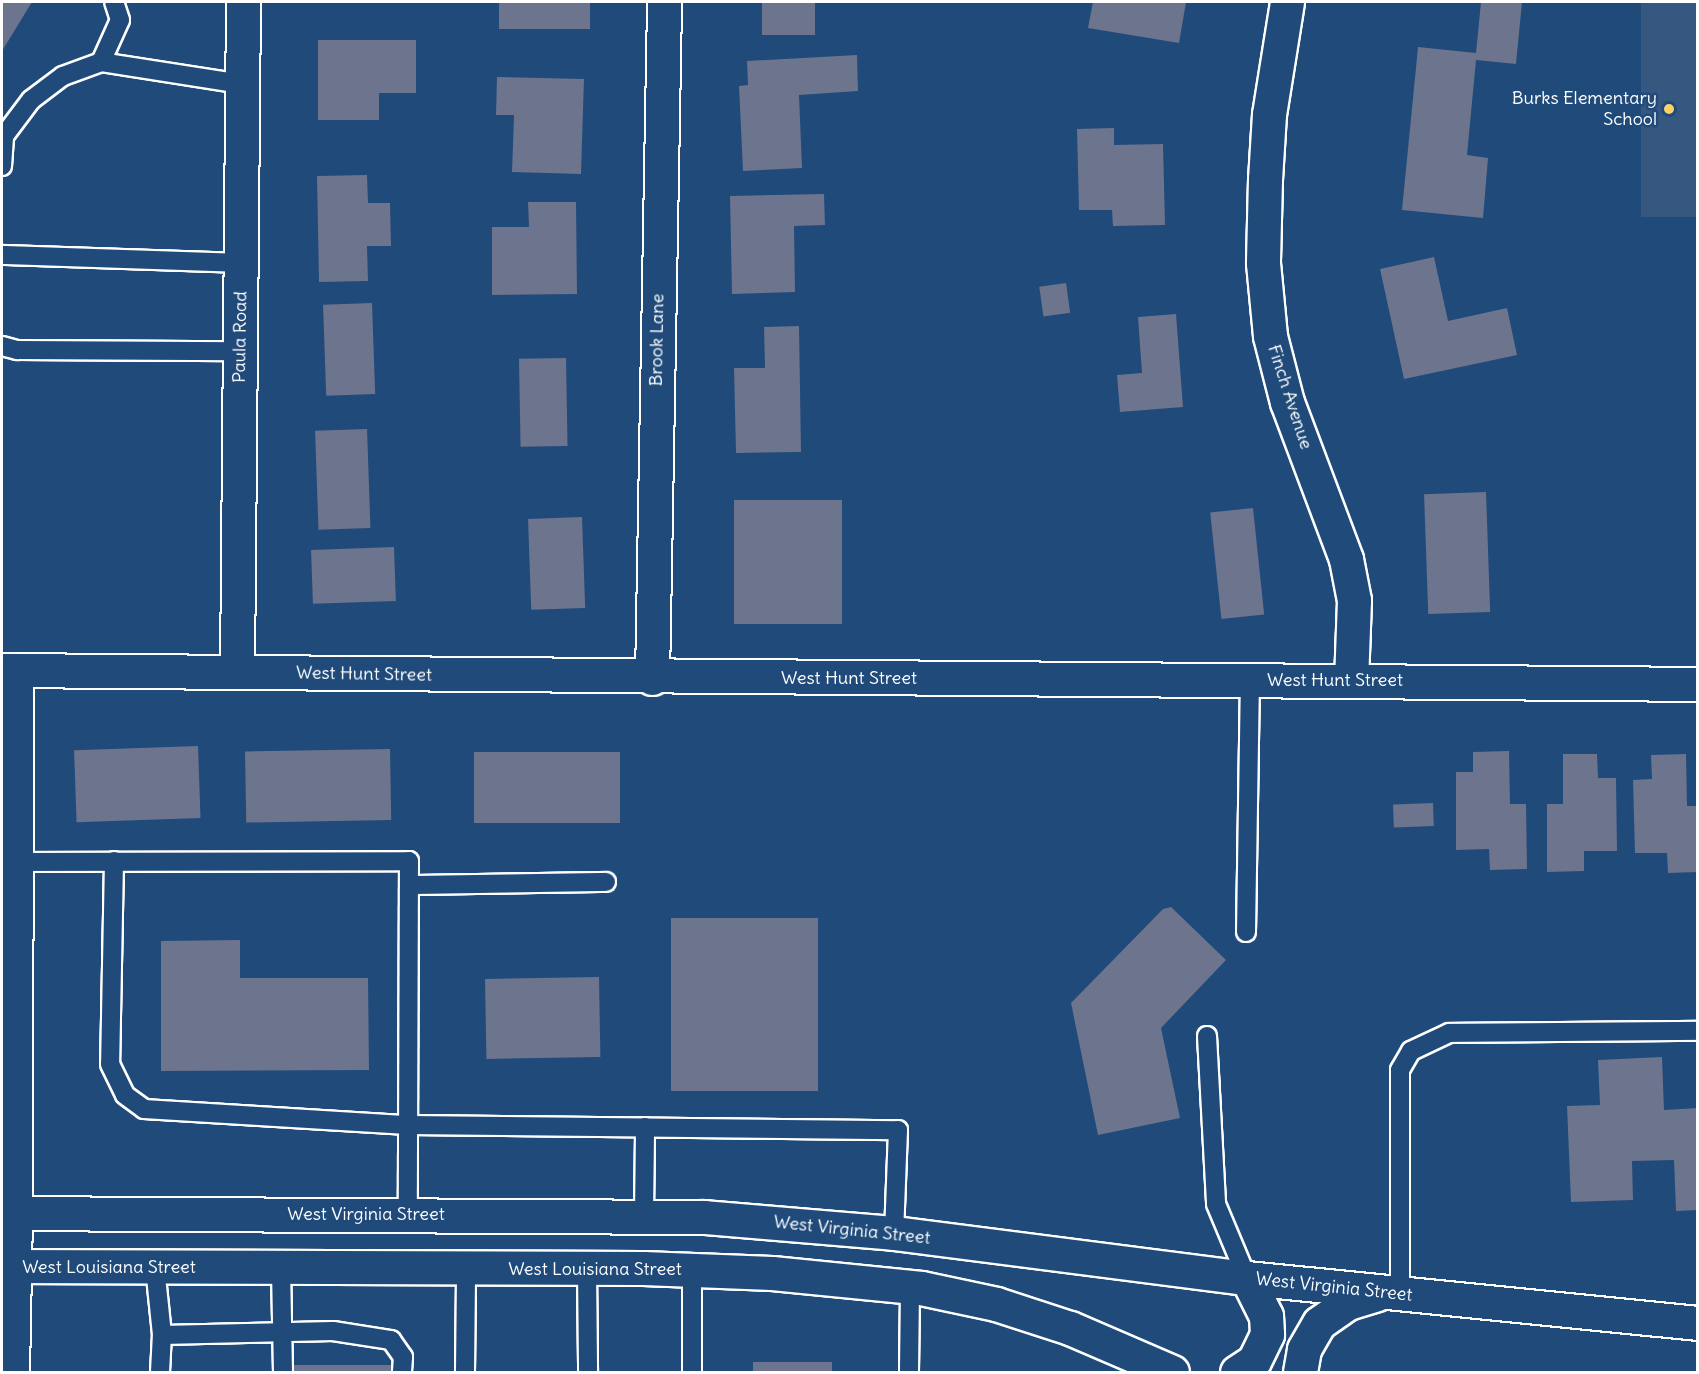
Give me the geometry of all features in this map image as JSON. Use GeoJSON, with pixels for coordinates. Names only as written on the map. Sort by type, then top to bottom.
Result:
{"type":"FeatureCollection","features":[{"type":"Feature","properties":{"kind":"street","name":"Paula Road"},"geometry":{"type":"LineString","coordinates":[[237,672],[243,2]]}},
{"type":"Feature","properties":{"kind":"street","name":"Brook Lane"},"geometry":{"type":"LineString","coordinates":[[652,678],[664,2]]}},
{"type":"Feature","properties":{"kind":"street","name":"Finch Avenue"},"geometry":{"type":"LineString","coordinates":[[1287,2],[1269,114],[1264,179],[1263,263],[1269,326],[1287,402],[1346,559],[1354,600],[1351,680]]}},
{"type":"Feature","properties":{"kind":"street","name":"West Hunt Street"},"geometry":{"type":"LineString","coordinates":[[9,670],[652,678],[1250,679],[1698,684]]}},
{"type":"Feature","properties":{"kind":"street"},"geometry":{"type":"LineString","coordinates":[[9,670],[18,862],[8,1213],[12,1372]]}},
{"type":"Feature","properties":{"kind":"street","name":"West Virginia Street"},"geometry":{"type":"LineString","coordinates":[[8,1213],[644,1215],[760,1221],[894,1233],[1247,1278],[1698,1323]]}},
{"type":"Feature","properties":{"kind":"street"},"geometry":{"type":"LineString","coordinates":[[643,1268],[644,1215]]}},
{"type":"Feature","properties":{"kind":"street","name":"West Louisiana Street"},"geometry":{"type":"LineString","coordinates":[[8,1267],[643,1268],[772,1273],[910,1287],[1032,1315],[1172,1372]]}},
{"type":"Feature","properties":{"kind":"street"},"geometry":{"type":"LineString","coordinates":[[1237,1372],[1254,1361],[1267,1334],[1266,1316],[1247,1278]]}},
{"type":"Feature","properties":{"kind":"street"},"geometry":{"type":"LineString","coordinates":[[1300,1372],[1304,1349],[1319,1323],[1348,1303],[1392,1292]]}},
{"type":"Feature","properties":{"kind":"lane"},"geometry":{"type":"LineString","coordinates":[[101,62],[120,20],[114,2]]}},
{"type":"Feature","properties":{"kind":"lane"},"geometry":{"type":"LineString","coordinates":[[2,166],[4,136],[31,100],[63,76],[101,62],[242,84]]}},
{"type":"Feature","properties":{"kind":"lane"},"geometry":{"type":"LineString","coordinates":[[2,255],[241,262]]}},
{"type":"Feature","properties":{"kind":"lane"},"geometry":{"type":"LineString","coordinates":[[2,346],[16,351],[240,351]]}},
{"type":"Feature","properties":{"kind":"lane"},"geometry":{"type":"LineString","coordinates":[[1246,932],[1250,679]]}},
{"type":"Feature","properties":{"kind":"lane"},"geometry":{"type":"LineString","coordinates":[[114,861],[110,1064],[125,1095],[144,1109],[166,1113],[408,1125],[898,1130],[894,1233]]}},
{"type":"Feature","properties":{"kind":"lane"},"geometry":{"type":"LineString","coordinates":[[18,862],[409,861],[408,1215]]}},
{"type":"Feature","properties":{"kind":"lane"},"geometry":{"type":"LineString","coordinates":[[409,885],[606,882]]}},
{"type":"Feature","properties":{"kind":"lane"},"geometry":{"type":"LineString","coordinates":[[1392,1292],[1400,1070],[1411,1051],[1449,1033],[1698,1031]]}},
{"type":"Feature","properties":{"kind":"lane"},"geometry":{"type":"LineString","coordinates":[[1208,1036],[1216,1204],[1247,1278]]}},
{"type":"Feature","properties":{"kind":"lane"},"geometry":{"type":"LineString","coordinates":[[644,1215],[645,1127]]}},
{"type":"Feature","properties":{"kind":"lane"},"geometry":{"type":"LineString","coordinates":[[155,1267],[162,1335],[160,1372]]}},
{"type":"Feature","properties":{"kind":"lane"},"geometry":{"type":"LineString","coordinates":[[281,1268],[283,1372]]}},
{"type":"Feature","properties":{"kind":"lane"},"geometry":{"type":"LineString","coordinates":[[465,1372],[466,1268]]}},
{"type":"Feature","properties":{"kind":"lane"},"geometry":{"type":"LineString","coordinates":[[586,1268],[588,1372]]}},
{"type":"Feature","properties":{"kind":"lane"},"geometry":{"type":"LineString","coordinates":[[692,1269],[692,1372]]}},
{"type":"Feature","properties":{"kind":"lane"},"geometry":{"type":"LineString","coordinates":[[909,1372],[910,1287]]}},
{"type":"Feature","properties":{"kind":"lane"},"geometry":{"type":"LineString","coordinates":[[162,1335],[333,1331],[391,1340],[403,1357],[402,1372]]}},
{"type":"Feature","properties":{"kind":"shaded area","name":"Burks Elementary School"},"geometry":{"type":"Polygon","coordinates":[[[1641,2],[1697,2],[1697,217],[1641,217],[1641,2]]]}},
{"type":"Feature","properties":{"kind":"building"},"geometry":{"type":"Polygon","coordinates":[[[2,2],[32,2],[2,51],[2,2]]]}},
{"type":"Feature","properties":{"kind":"building"},"geometry":{"type":"Polygon","coordinates":[[[499,2],[590,2],[590,29],[499,29],[499,2]]]}},
{"type":"Feature","properties":{"kind":"building"},"geometry":{"type":"Polygon","coordinates":[[[762,2],[815,2],[815,35],[762,35],[762,2]]]}},
{"type":"Feature","properties":{"kind":"building"},"geometry":{"type":"Polygon","coordinates":[[[1093,2],[1186,2],[1179,43],[1088,28],[1093,2]]]}},
{"type":"Feature","properties":{"kind":"building"},"geometry":{"type":"Polygon","coordinates":[[[1481,2],[1522,2],[1516,64],[1476,60],[1467,155],[1488,158],[1483,218],[1402,210],[1418,47],[1476,53],[1481,2]]]}},
{"type":"Feature","properties":{"kind":"building"},"geometry":{"type":"Polygon","coordinates":[[[318,40],[416,40],[416,93],[379,93],[379,120],[318,120],[318,40]]]}},
{"type":"Feature","properties":{"kind":"building"},"geometry":{"type":"Polygon","coordinates":[[[857,55],[858,91],[799,95],[802,168],[743,171],[739,86],[748,85],[747,61],[857,55]]]}},
{"type":"Feature","properties":{"kind":"building"},"geometry":{"type":"Polygon","coordinates":[[[497,77],[584,79],[581,174],[512,172],[514,115],[496,115],[497,77]]]}},
{"type":"Feature","properties":{"kind":"building"},"geometry":{"type":"Polygon","coordinates":[[[1114,128],[1114,145],[1163,144],[1165,225],[1113,226],[1112,210],[1079,210],[1077,129],[1114,128]]]}},
{"type":"Feature","properties":{"kind":"building"},"geometry":{"type":"Polygon","coordinates":[[[367,175],[368,203],[390,203],[391,246],[367,246],[368,281],[319,282],[317,176],[367,175]]]}},
{"type":"Feature","properties":{"kind":"building"},"geometry":{"type":"Polygon","coordinates":[[[824,194],[825,225],[794,226],[795,292],[732,294],[730,196],[824,194]]]}},
{"type":"Feature","properties":{"kind":"building"},"geometry":{"type":"Polygon","coordinates":[[[528,202],[576,202],[577,294],[492,295],[492,227],[529,227],[528,202]]]}},
{"type":"Feature","properties":{"kind":"building"},"geometry":{"type":"Polygon","coordinates":[[[1434,257],[1448,321],[1507,308],[1517,355],[1404,379],[1380,269],[1434,257]]]}},
{"type":"Feature","properties":{"kind":"building"},"geometry":{"type":"Polygon","coordinates":[[[1066,283],[1070,313],[1043,316],[1039,287],[1066,283]]]}},
{"type":"Feature","properties":{"kind":"building"},"geometry":{"type":"Polygon","coordinates":[[[372,303],[375,394],[326,396],[323,305],[372,303]]]}},
{"type":"Feature","properties":{"kind":"building"},"geometry":{"type":"Polygon","coordinates":[[[1176,314],[1183,407],[1120,412],[1117,375],[1142,373],[1138,317],[1176,314]]]}},
{"type":"Feature","properties":{"kind":"building"},"geometry":{"type":"Polygon","coordinates":[[[799,326],[801,452],[736,453],[734,368],[765,368],[764,327],[799,326]]]}},
{"type":"Feature","properties":{"kind":"building"},"geometry":{"type":"Polygon","coordinates":[[[566,358],[568,446],[521,447],[519,359],[566,358]]]}},
{"type":"Feature","properties":{"kind":"building"},"geometry":{"type":"Polygon","coordinates":[[[367,429],[370,528],[318,530],[315,431],[367,429]]]}},
{"type":"Feature","properties":{"kind":"building"},"geometry":{"type":"Polygon","coordinates":[[[1486,492],[1490,612],[1428,614],[1424,494],[1486,492]]]}},
{"type":"Feature","properties":{"kind":"building"},"geometry":{"type":"Polygon","coordinates":[[[734,500],[842,500],[842,624],[734,624],[734,500]]]}},
{"type":"Feature","properties":{"kind":"building"},"geometry":{"type":"Polygon","coordinates":[[[1253,508],[1264,614],[1221,619],[1210,512],[1253,508]]]}},
{"type":"Feature","properties":{"kind":"building"},"geometry":{"type":"Polygon","coordinates":[[[582,517],[585,608],[531,610],[528,519],[582,517]]]}},
{"type":"Feature","properties":{"kind":"building"},"geometry":{"type":"Polygon","coordinates":[[[394,547],[396,601],[313,604],[311,550],[394,547]]]}},
{"type":"Feature","properties":{"kind":"building"},"geometry":{"type":"Polygon","coordinates":[[[198,746],[201,818],[77,822],[74,750],[198,746]]]}},
{"type":"Feature","properties":{"kind":"building"},"geometry":{"type":"Polygon","coordinates":[[[390,749],[391,820],[246,823],[245,752],[390,749]]]}},
{"type":"Feature","properties":{"kind":"building"},"geometry":{"type":"Polygon","coordinates":[[[1509,751],[1510,804],[1526,804],[1527,869],[1490,870],[1489,849],[1456,850],[1456,772],[1473,772],[1473,752],[1509,751]]]}},
{"type":"Feature","properties":{"kind":"building"},"geometry":{"type":"Polygon","coordinates":[[[474,752],[620,752],[620,823],[474,823],[474,752]]]}},
{"type":"Feature","properties":{"kind":"building"},"geometry":{"type":"Polygon","coordinates":[[[1563,754],[1597,754],[1598,778],[1616,778],[1617,851],[1584,851],[1584,871],[1547,872],[1547,804],[1563,804],[1563,754]]]}},
{"type":"Feature","properties":{"kind":"building"},"geometry":{"type":"Polygon","coordinates":[[[1686,754],[1687,806],[1698,806],[1698,872],[1668,873],[1667,853],[1635,853],[1633,780],[1652,779],[1651,755],[1686,754]]]}},
{"type":"Feature","properties":{"kind":"building"},"geometry":{"type":"Polygon","coordinates":[[[1433,803],[1434,826],[1394,827],[1393,804],[1433,803]]]}},
{"type":"Feature","properties":{"kind":"building"},"geometry":{"type":"Polygon","coordinates":[[[1171,907],[1226,960],[1161,1028],[1180,1118],[1098,1135],[1071,1003],[1163,909],[1171,907]]]}},
{"type":"Feature","properties":{"kind":"building"},"geometry":{"type":"Polygon","coordinates":[[[671,918],[818,918],[818,1091],[671,1091],[671,918]]]}},
{"type":"Feature","properties":{"kind":"building"},"geometry":{"type":"Polygon","coordinates":[[[240,940],[240,978],[368,978],[369,1070],[161,1071],[161,941],[240,940]]]}},
{"type":"Feature","properties":{"kind":"building"},"geometry":{"type":"Polygon","coordinates":[[[599,977],[600,1057],[486,1059],[485,979],[599,977]]]}},
{"type":"Feature","properties":{"kind":"building"},"geometry":{"type":"Polygon","coordinates":[[[1662,1057],[1664,1110],[1698,1108],[1698,1210],[1676,1211],[1674,1160],[1632,1161],[1633,1200],[1571,1202],[1567,1106],[1600,1105],[1598,1060],[1662,1057]]]}},
{"type":"Feature","properties":{"kind":"building"},"geometry":{"type":"Polygon","coordinates":[[[753,1362],[832,1362],[832,1372],[753,1372],[753,1362]]]}},
{"type":"Feature","properties":{"kind":"building"},"geometry":{"type":"Polygon","coordinates":[[[294,1365],[394,1365],[394,1372],[294,1372],[294,1365]]]}},
{"type":"Feature","properties":{"kind":"place","name":"Burks Elementary School"},"geometry":{"type":"Point","coordinates":[1669,109]}}]}
